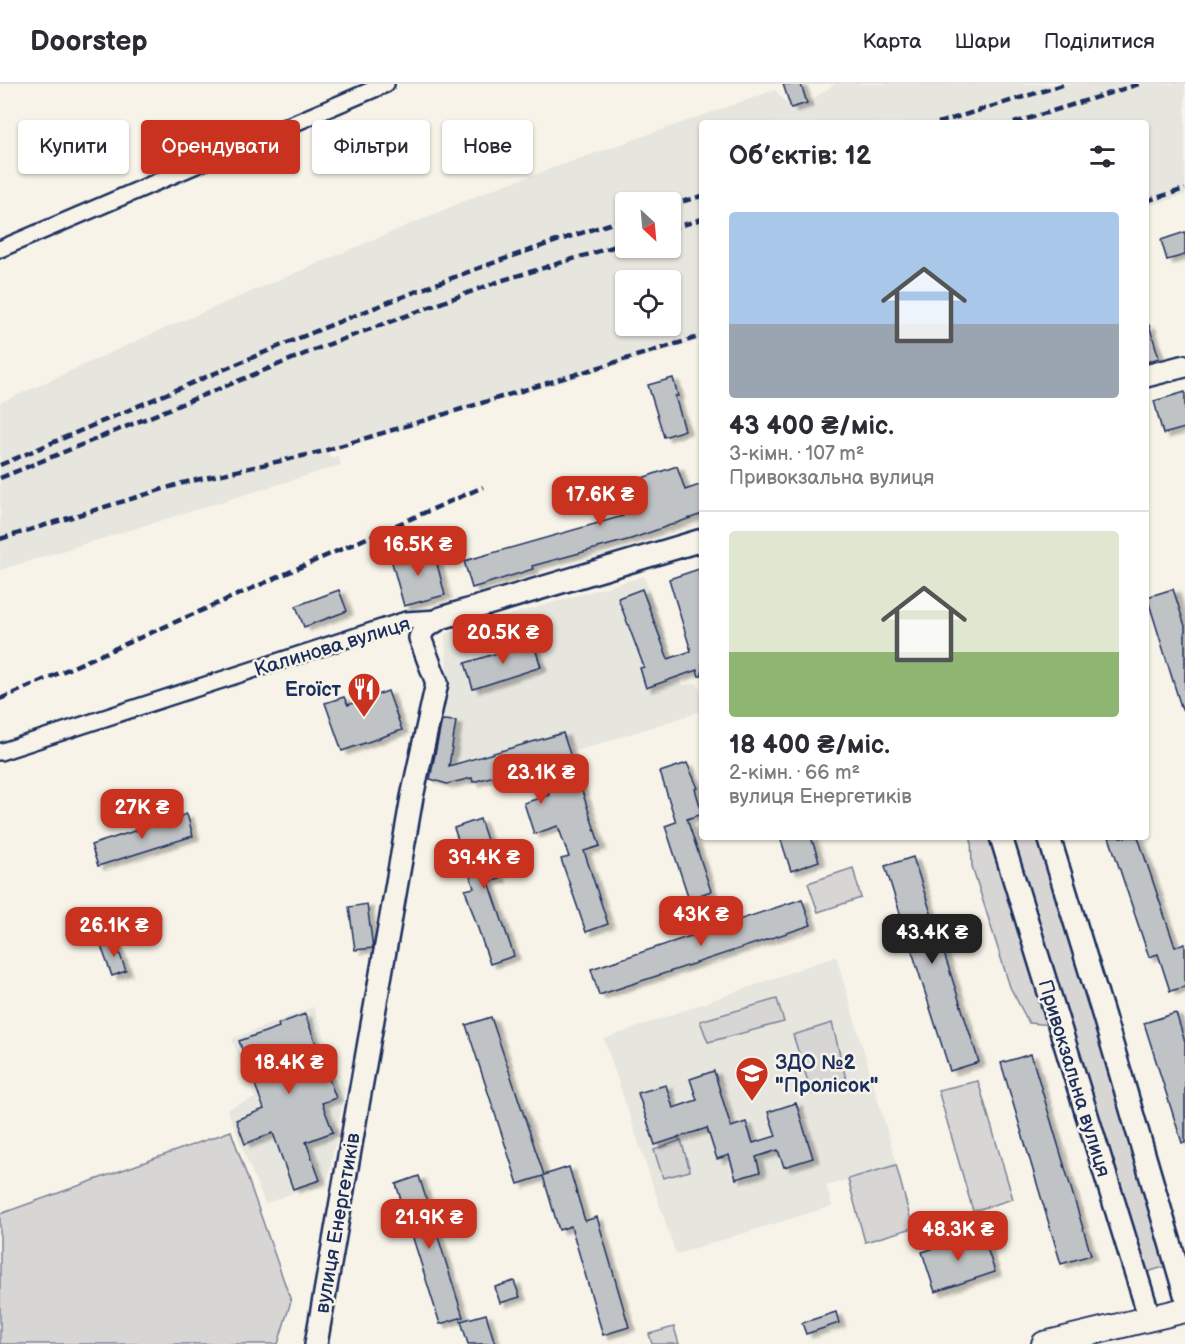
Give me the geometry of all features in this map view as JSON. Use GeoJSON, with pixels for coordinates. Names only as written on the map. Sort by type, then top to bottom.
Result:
{"type":"FeatureCollection","features":[{"type":"Feature","properties":{"kind":"main road"},"geometry":{"type":"LineString","coordinates":[[1044,1344],[1185,1310]]}},
{"type":"Feature","properties":{"kind":"street"},"geometry":{"type":"LineString","coordinates":[[0,249],[386,84]]}},
{"type":"Feature","properties":{"kind":"street"},"geometry":{"type":"LineString","coordinates":[[1149,375],[1185,366]]}},
{"type":"Feature","properties":{"kind":"street","name":"Калинова вулиця"},"geometry":{"type":"LineString","coordinates":[[0,752],[406,620],[441,618],[699,541]]}},
{"type":"Feature","properties":{"kind":"street","name":"вулиця Енергетиків"},"geometry":{"type":"LineString","coordinates":[[316,1344],[412,797],[437,683],[420,638],[424,628],[441,618]]}},
{"type":"Feature","properties":{"kind":"street","name":"Привокзальна вулиця"},"geometry":{"type":"LineString","coordinates":[[1002,840],[1150,1319]]}},
{"type":"Feature","properties":{"kind":"street"},"geometry":{"type":"LineString","coordinates":[[1050,840],[1185,1294]]}},
{"type":"Feature","properties":{"kind":"shaded area"},"geometry":{"type":"Polygon","coordinates":[[[835,84],[1185,84],[1185,195],[1149,206],[1149,120],[699,120],[699,341],[328,452],[330,458],[338,456],[341,465],[0,570],[0,403],[161,330],[493,189],[775,90],[791,108],[807,103],[835,84]]]}},
{"type":"Feature","properties":{"kind":"shaded area"},"geometry":{"type":"Polygon","coordinates":[[[644,576],[683,685],[697,683],[699,688],[699,712],[558,757],[556,752],[508,767],[508,772],[473,782],[472,778],[447,784],[430,779],[447,671],[445,634],[644,576]]]}},
{"type":"Feature","properties":{"kind":"shaded area"},"geometry":{"type":"Polygon","coordinates":[[[971,840],[993,840],[1053,1025],[1029,1023],[1010,987],[972,866],[971,840]]]}},
{"type":"Feature","properties":{"kind":"shaded area"},"geometry":{"type":"Polygon","coordinates":[[[1014,840],[1039,840],[1167,1266],[1144,1273],[1014,840]]]}},
{"type":"Feature","properties":{"kind":"shaded area"},"geometry":{"type":"Polygon","coordinates":[[[853,868],[861,898],[818,912],[808,883],[853,868]]]}},
{"type":"Feature","properties":{"kind":"shaded area","name":"ЗДО №2 \"Пролісок\""},"geometry":{"type":"Polygon","coordinates":[[[836,956],[897,1165],[826,1186],[832,1206],[676,1254],[604,1039],[836,956]]]}},
{"type":"Feature","properties":{"kind":"shaded area"},"geometry":{"type":"Polygon","coordinates":[[[777,999],[784,1022],[708,1042],[700,1021],[777,999]]]}},
{"type":"Feature","properties":{"kind":"shaded area"},"geometry":{"type":"Polygon","coordinates":[[[313,1007],[345,1089],[328,1179],[265,1204],[227,1109],[255,1098],[232,1039],[313,1007]]]}},
{"type":"Feature","properties":{"kind":"shaded area"},"geometry":{"type":"Polygon","coordinates":[[[832,1023],[847,1083],[812,1094],[793,1035],[832,1023]]]}},
{"type":"Feature","properties":{"kind":"shaded area"},"geometry":{"type":"Polygon","coordinates":[[[978,1081],[1013,1199],[973,1211],[938,1090],[978,1081]]]}},
{"type":"Feature","properties":{"kind":"shaded area"},"geometry":{"type":"Polygon","coordinates":[[[231,1131],[291,1301],[278,1344],[0,1344],[0,1214],[231,1131]]]}},
{"type":"Feature","properties":{"kind":"shaded area"},"geometry":{"type":"Polygon","coordinates":[[[681,1140],[690,1171],[663,1178],[654,1150],[681,1140]]]}},
{"type":"Feature","properties":{"kind":"shaded area"},"geometry":{"type":"Polygon","coordinates":[[[896,1165],[913,1228],[865,1242],[848,1179],[896,1165]]]}},
{"type":"Feature","properties":{"kind":"shaded area"},"geometry":{"type":"Polygon","coordinates":[[[674,1327],[679,1344],[652,1344],[649,1334],[674,1327]]]}},
{"type":"Feature","properties":{"kind":"building"},"geometry":{"type":"Polygon","coordinates":[[[783,84],[801,84],[807,103],[791,108],[783,84]]]}},
{"type":"Feature","properties":{"kind":"building"},"geometry":{"type":"Polygon","coordinates":[[[1185,232],[1185,255],[1167,260],[1161,240],[1185,232]]]}},
{"type":"Feature","properties":{"kind":"building"},"geometry":{"type":"Polygon","coordinates":[[[1149,325],[1159,358],[1149,361],[1149,325]]]}},
{"type":"Feature","properties":{"kind":"building"},"geometry":{"type":"Polygon","coordinates":[[[673,378],[678,396],[675,396],[685,430],[664,437],[648,385],[673,378]]]}},
{"type":"Feature","properties":{"kind":"building"},"geometry":{"type":"Polygon","coordinates":[[[1185,392],[1185,428],[1163,434],[1154,401],[1185,392]]]}},
{"type":"Feature","properties":{"kind":"building"},"geometry":{"type":"Polygon","coordinates":[[[677,466],[685,490],[699,485],[699,515],[631,539],[532,566],[533,569],[472,588],[464,561],[623,516],[613,488],[677,466]]]}},
{"type":"Feature","properties":{"kind":"building"},"geometry":{"type":"Polygon","coordinates":[[[433,548],[445,595],[404,606],[391,559],[433,548]]]}},
{"type":"Feature","properties":{"kind":"building"},"geometry":{"type":"Polygon","coordinates":[[[699,569],[699,676],[697,670],[646,688],[640,668],[644,667],[618,598],[642,589],[668,659],[691,651],[669,579],[699,569]]]}},
{"type":"Feature","properties":{"kind":"building"},"geometry":{"type":"Polygon","coordinates":[[[1173,589],[1185,626],[1185,710],[1182,710],[1149,603],[1149,596],[1173,589]]]}},
{"type":"Feature","properties":{"kind":"building"},"geometry":{"type":"Polygon","coordinates":[[[339,590],[347,611],[304,627],[296,606],[339,590]]]}},
{"type":"Feature","properties":{"kind":"building"},"geometry":{"type":"Polygon","coordinates":[[[533,642],[541,667],[473,689],[465,663],[533,642]]]}},
{"type":"Feature","properties":{"kind":"building","name":"Егоїст"},"geometry":{"type":"Polygon","coordinates":[[[388,691],[402,730],[342,751],[325,703],[344,697],[348,705],[388,691]]]}},
{"type":"Feature","properties":{"kind":"building"},"geometry":{"type":"Polygon","coordinates":[[[442,720],[456,721],[449,766],[563,733],[600,846],[584,851],[608,924],[586,932],[561,859],[569,857],[558,826],[534,834],[524,803],[549,795],[536,758],[507,767],[508,772],[473,782],[472,778],[447,784],[430,779],[442,720]]]}},
{"type":"Feature","properties":{"kind":"building"},"geometry":{"type":"Polygon","coordinates":[[[687,763],[698,788],[695,789],[699,802],[699,815],[687,819],[711,891],[689,899],[665,826],[676,822],[660,772],[687,763]]]}},
{"type":"Feature","properties":{"kind":"building"},"geometry":{"type":"Polygon","coordinates":[[[187,814],[193,836],[98,866],[91,845],[187,814]]]}},
{"type":"Feature","properties":{"kind":"building"},"geometry":{"type":"Polygon","coordinates":[[[480,819],[500,879],[489,882],[514,956],[490,964],[465,890],[474,888],[454,828],[480,819]]]}},
{"type":"Feature","properties":{"kind":"building"},"geometry":{"type":"Polygon","coordinates":[[[781,840],[812,840],[819,861],[791,871],[781,840]]]}},
{"type":"Feature","properties":{"kind":"building"},"geometry":{"type":"Polygon","coordinates":[[[1110,840],[1139,840],[1175,947],[1185,944],[1185,987],[1170,991],[1158,954],[1149,957],[1110,840]]]}},
{"type":"Feature","properties":{"kind":"building"},"geometry":{"type":"Polygon","coordinates":[[[913,857],[979,1062],[950,1071],[885,866],[913,857]]]}},
{"type":"Feature","properties":{"kind":"building"},"geometry":{"type":"Polygon","coordinates":[[[802,899],[811,925],[599,995],[591,969],[802,899]]]}},
{"type":"Feature","properties":{"kind":"building"},"geometry":{"type":"Polygon","coordinates":[[[367,904],[373,948],[355,950],[349,907],[367,904]]]}},
{"type":"Feature","properties":{"kind":"building"},"geometry":{"type":"Polygon","coordinates":[[[115,941],[126,971],[112,976],[101,946],[115,941]]]}},
{"type":"Feature","properties":{"kind":"building"},"geometry":{"type":"Polygon","coordinates":[[[1176,1013],[1185,1042],[1185,1143],[1182,1143],[1144,1023],[1176,1013]]]}},
{"type":"Feature","properties":{"kind":"building"},"geometry":{"type":"Polygon","coordinates":[[[305,1014],[336,1098],[322,1103],[333,1132],[306,1142],[320,1180],[293,1189],[273,1133],[245,1144],[236,1120],[264,1109],[239,1041],[279,1027],[278,1024],[305,1014]]]}},
{"type":"Feature","properties":{"kind":"building"},"geometry":{"type":"Polygon","coordinates":[[[491,1017],[544,1175],[569,1167],[585,1221],[597,1217],[629,1327],[603,1335],[571,1226],[559,1230],[543,1176],[518,1184],[466,1025],[491,1017]]]}},
{"type":"Feature","properties":{"kind":"building"},"geometry":{"type":"Polygon","coordinates":[[[1031,1054],[1091,1255],[1061,1264],[1001,1063],[1031,1054]]]}},
{"type":"Feature","properties":{"kind":"building"},"geometry":{"type":"Polygon","coordinates":[[[714,1071],[731,1127],[746,1122],[753,1143],[776,1136],[768,1112],[796,1103],[813,1158],[784,1167],[778,1150],[756,1157],[760,1172],[736,1179],[729,1155],[717,1159],[707,1128],[655,1145],[638,1093],[666,1085],[673,1108],[697,1100],[690,1079],[714,1071]]]}},
{"type":"Feature","properties":{"kind":"building"},"geometry":{"type":"Polygon","coordinates":[[[419,1176],[463,1317],[440,1324],[396,1184],[419,1176]]]}},
{"type":"Feature","properties":{"kind":"building"},"geometry":{"type":"Polygon","coordinates":[[[982,1233],[995,1272],[935,1292],[922,1252],[982,1233]]]}},
{"type":"Feature","properties":{"kind":"building"},"geometry":{"type":"Polygon","coordinates":[[[514,1281],[520,1297],[500,1303],[495,1287],[514,1281]]]}},
{"type":"Feature","properties":{"kind":"building"},"geometry":{"type":"Polygon","coordinates":[[[836,1312],[839,1323],[806,1334],[802,1323],[836,1312]]]}},
{"type":"Feature","properties":{"kind":"building"},"geometry":{"type":"Polygon","coordinates":[[[486,1314],[495,1344],[468,1344],[461,1321],[486,1314]]]}},
{"type":"Feature","properties":{"kind":"railway"},"geometry":{"type":"LineString","coordinates":[[948,120],[1066,84]]}},
{"type":"Feature","properties":{"kind":"railway"},"geometry":{"type":"LineString","coordinates":[[1024,120],[1139,84]]}},
{"type":"Feature","properties":{"kind":"railway"},"geometry":{"type":"LineString","coordinates":[[1149,200],[1185,189]]}},
{"type":"Feature","properties":{"kind":"railway"},"geometry":{"type":"LineString","coordinates":[[681,202],[699,197]]}},
{"type":"Feature","properties":{"kind":"railway"},"geometry":{"type":"LineString","coordinates":[[681,226],[699,220]]}},
{"type":"Feature","properties":{"kind":"railway"},"geometry":{"type":"LineString","coordinates":[[0,465],[388,302],[615,223]]}},
{"type":"Feature","properties":{"kind":"railway"},"geometry":{"type":"LineString","coordinates":[[0,478],[319,348],[500,281],[615,246]]}},
{"type":"Feature","properties":{"kind":"railway"},"geometry":{"type":"LineString","coordinates":[[0,539],[183,483],[320,452],[699,337]]}},
{"type":"Feature","properties":{"kind":"railway"},"geometry":{"type":"LineString","coordinates":[[0,699],[483,487]]}},
{"type":"Feature","properties":{"kind":"place","name":"Егоїст"},"geometry":{"type":"Point","coordinates":[364,718]}},
{"type":"Feature","properties":{"kind":"place","name":"ЗДО №2 \"Пролісок\""},"geometry":{"type":"Point","coordinates":[752,1102]}}]}
